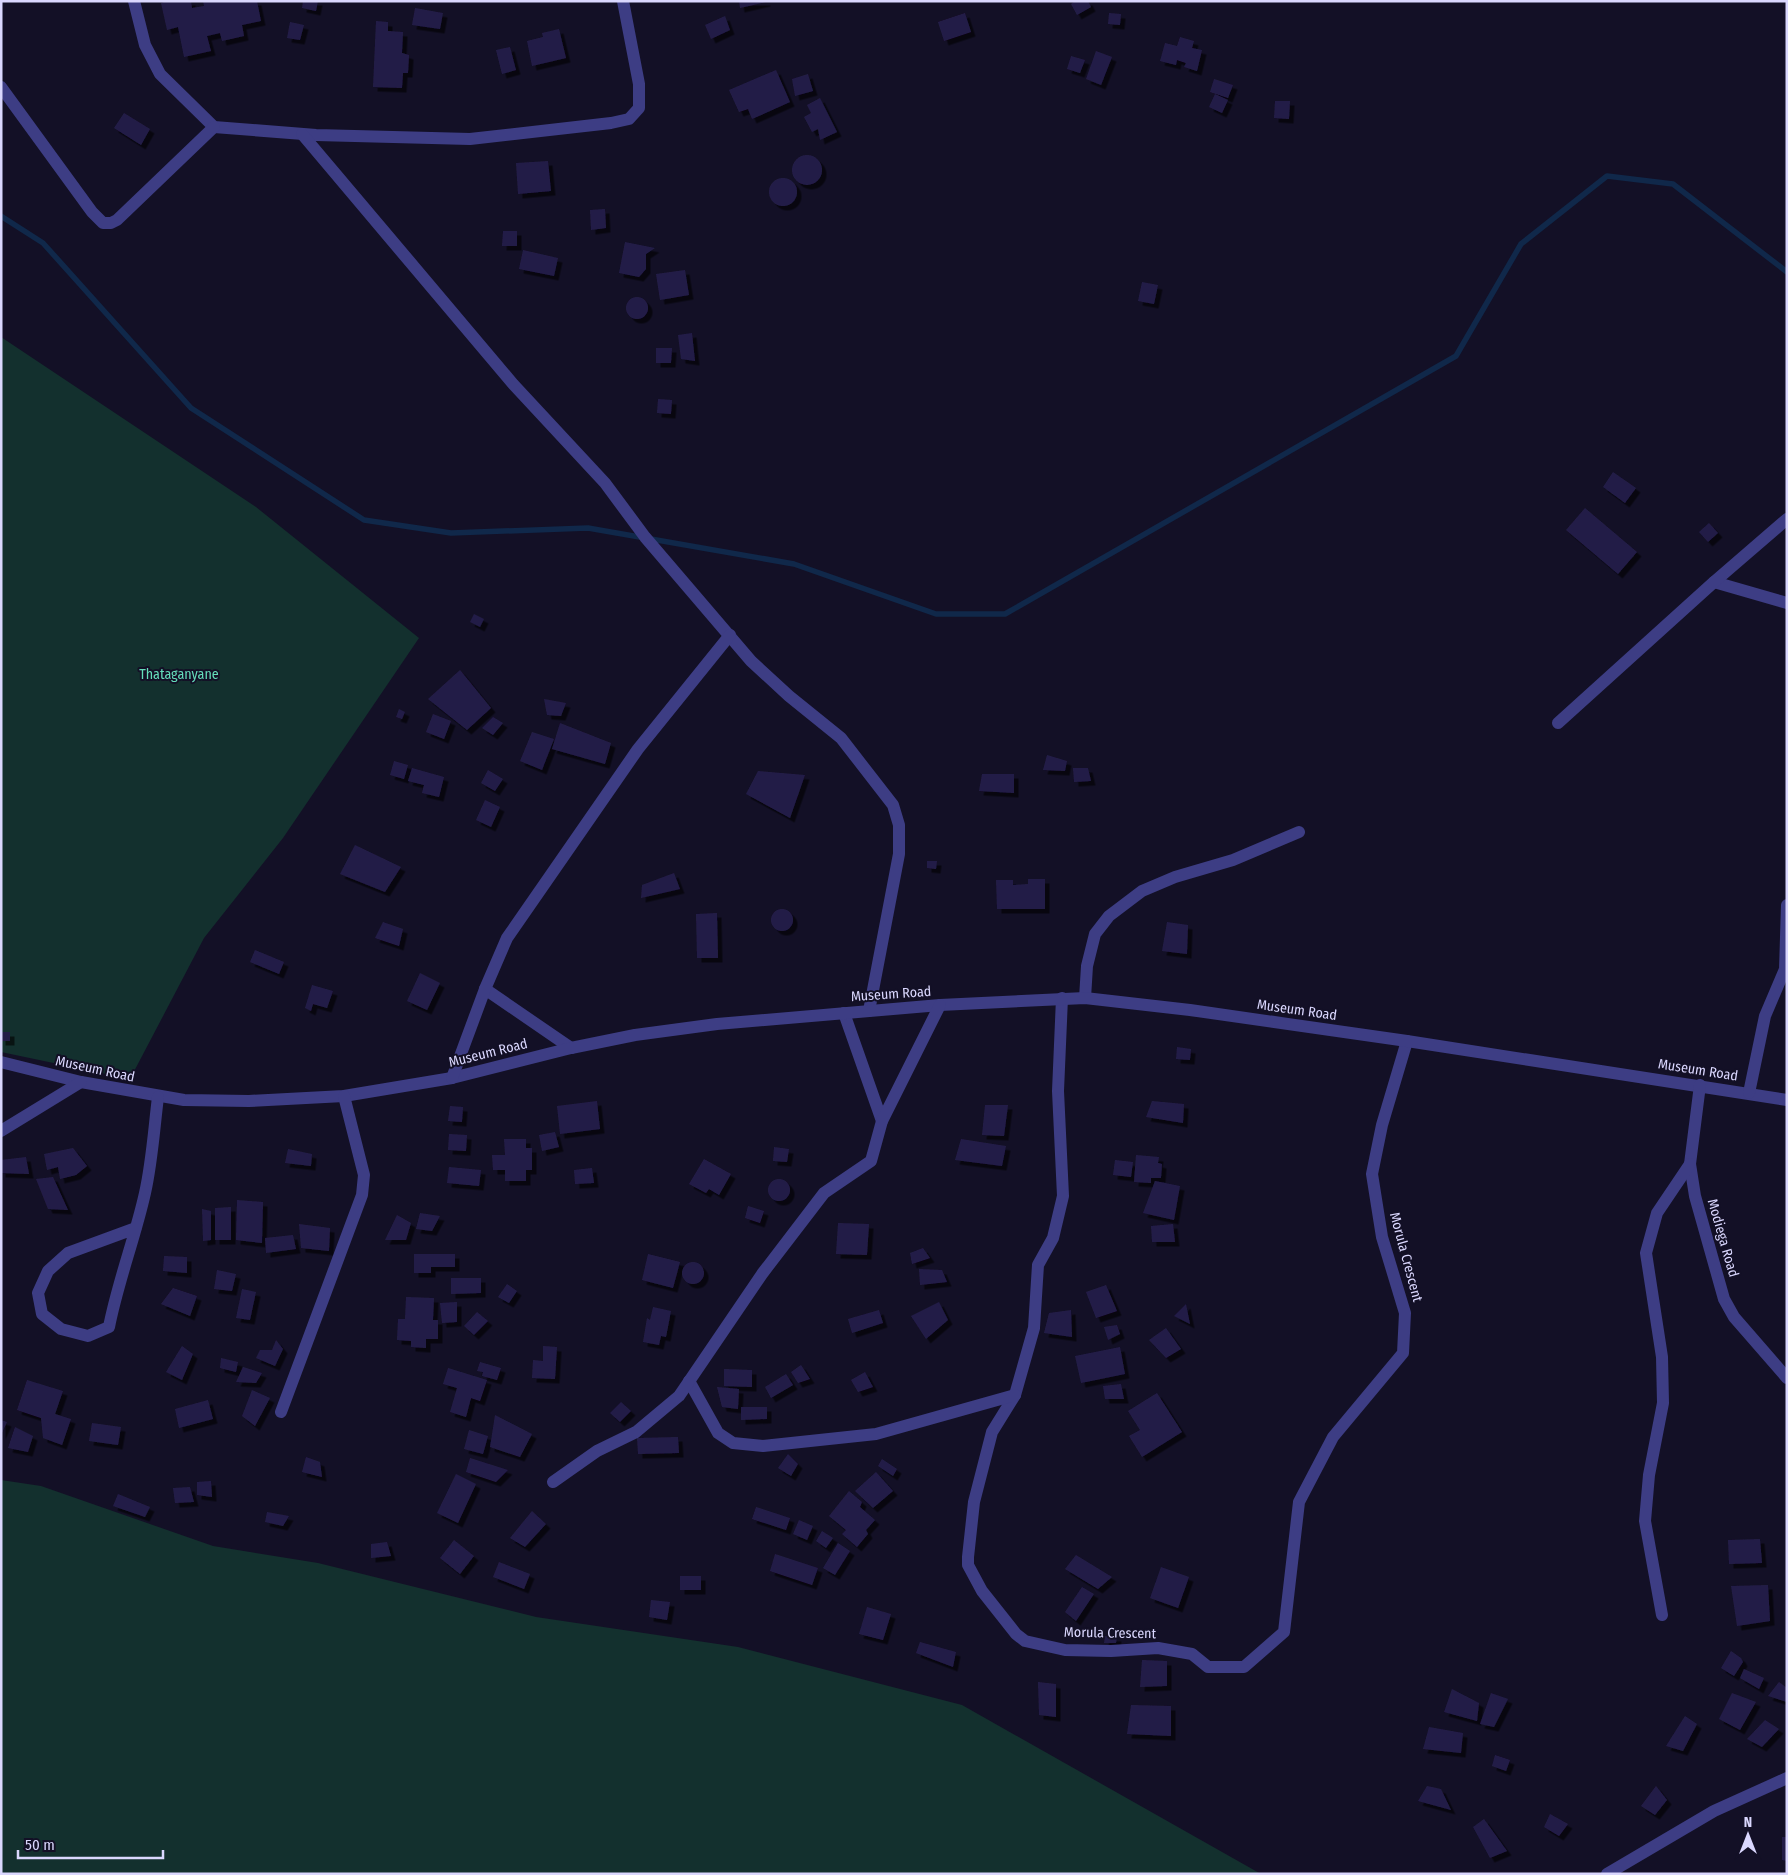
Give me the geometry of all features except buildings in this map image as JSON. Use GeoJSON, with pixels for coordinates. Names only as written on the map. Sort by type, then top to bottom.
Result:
{"type":"FeatureCollection","features":[{"type":"Feature","properties":{"kind":"street"},"geometry":{"type":"LineString","coordinates":[[134,1],[145,45],[160,74],[214,127],[302,134],[470,139],[611,123],[629,119],[639,108],[639,84],[623,1]]}},
{"type":"Feature","properties":{"kind":"street"},"geometry":{"type":"LineString","coordinates":[[1,87],[92,212],[103,222],[111,223],[117,220],[214,127]]}},
{"type":"Feature","properties":{"kind":"street"},"geometry":{"type":"LineString","coordinates":[[302,134],[513,384],[605,483],[645,537],[751,661],[789,696],[842,738],[892,805],[899,825],[899,854],[869,1011]]}},
{"type":"Feature","properties":{"kind":"street"},"geometry":{"type":"LineString","coordinates":[[1558,722],[1787,519]]}},
{"type":"Feature","properties":{"kind":"street"},"geometry":{"type":"LineString","coordinates":[[1714,582],[1787,603]]}},
{"type":"Feature","properties":{"kind":"street"},"geometry":{"type":"LineString","coordinates":[[452,1078],[485,989],[507,938],[638,749],[730,636]]}},
{"type":"Feature","properties":{"kind":"street"},"geometry":{"type":"LineString","coordinates":[[1085,998],[1087,966],[1095,934],[1109,916],[1142,891],[1175,877],[1233,860],[1299,832]]}},
{"type":"Feature","properties":{"kind":"street"},"geometry":{"type":"LineString","coordinates":[[1749,1093],[1765,1016],[1785,970],[1787,905]]}},
{"type":"Feature","properties":{"kind":"street"},"geometry":{"type":"LineString","coordinates":[[485,989],[571,1048]]}},
{"type":"Feature","properties":{"kind":"street","name":"Morula Crescent"},"geometry":{"type":"LineString","coordinates":[[1062,998],[1058,1090],[1063,1196],[1053,1238],[1038,1265],[1034,1328],[1015,1395],[992,1432],[974,1502],[968,1566],[982,1591],[1016,1634],[1024,1641],[1065,1650],[1158,1648],[1192,1654],[1208,1667],[1244,1667],[1284,1632],[1299,1502],[1333,1437],[1403,1352],[1405,1313],[1382,1237],[1372,1174],[1382,1124],[1407,1041]]}},
{"type":"Feature","properties":{"kind":"street","name":"Museum Road"},"geometry":{"type":"LineString","coordinates":[[1,1062],[82,1082],[158,1097],[184,1100],[249,1101],[344,1096],[452,1078],[571,1048],[635,1035],[717,1024],[940,1005],[1085,998],[1190,1010],[1407,1041],[1787,1100]]}},
{"type":"Feature","properties":{"kind":"street"},"geometry":{"type":"LineString","coordinates":[[553,1482],[597,1452],[636,1432],[679,1396],[762,1274],[824,1193],[871,1161],[882,1121],[940,1005]]}},
{"type":"Feature","properties":{"kind":"street"},"geometry":{"type":"LineString","coordinates":[[844,1013],[882,1121]]}},
{"type":"Feature","properties":{"kind":"street"},"geometry":{"type":"LineString","coordinates":[[1,1131],[82,1082]]}},
{"type":"Feature","properties":{"kind":"street","name":"Modiega Road"},"geometry":{"type":"LineString","coordinates":[[1700,1085],[1690,1164],[1695,1196],[1724,1299],[1734,1317],[1787,1378]]}},
{"type":"Feature","properties":{"kind":"street"},"geometry":{"type":"LineString","coordinates":[[281,1412],[313,1331],[362,1195],[364,1175],[344,1096]]}},
{"type":"Feature","properties":{"kind":"street"},"geometry":{"type":"LineString","coordinates":[[136,1228],[68,1253],[48,1271],[38,1293],[42,1314],[61,1330],[88,1336],[109,1327],[115,1296],[136,1228],[146,1190],[158,1097]]}},
{"type":"Feature","properties":{"kind":"street"},"geometry":{"type":"LineString","coordinates":[[1662,1615],[1646,1520],[1649,1475],[1663,1403],[1662,1357],[1646,1253],[1657,1213],[1690,1164]]}},
{"type":"Feature","properties":{"kind":"street"},"geometry":{"type":"LineString","coordinates":[[690,1381],[718,1433],[733,1443],[763,1446],[876,1434],[1015,1395]]}},
{"type":"Feature","properties":{"kind":"street"},"geometry":{"type":"LineString","coordinates":[[1607,1874],[1714,1811],[1787,1778]]}},
{"type":"Feature","properties":{"kind":"green space","name":"Thataganyane"},"geometry":{"type":"Polygon","coordinates":[[[1,337],[256,507],[419,638],[283,838],[204,938],[130,1079],[1,1052],[1,337]]]}},
{"type":"Feature","properties":{"kind":"green space"},"geometry":{"type":"Polygon","coordinates":[[[1,1480],[41,1486],[213,1546],[318,1563],[536,1617],[738,1647],[962,1705],[1261,1874],[1,1874],[1,1480]]]}},
{"type":"Feature","properties":{"kind":"waterway"},"geometry":{"type":"LineString","coordinates":[[1,216],[43,243],[191,408],[364,520],[451,533],[588,528],[794,564],[936,614],[1005,614],[1456,356],[1521,244],[1607,176],[1673,184],[1787,272]]}}]}
